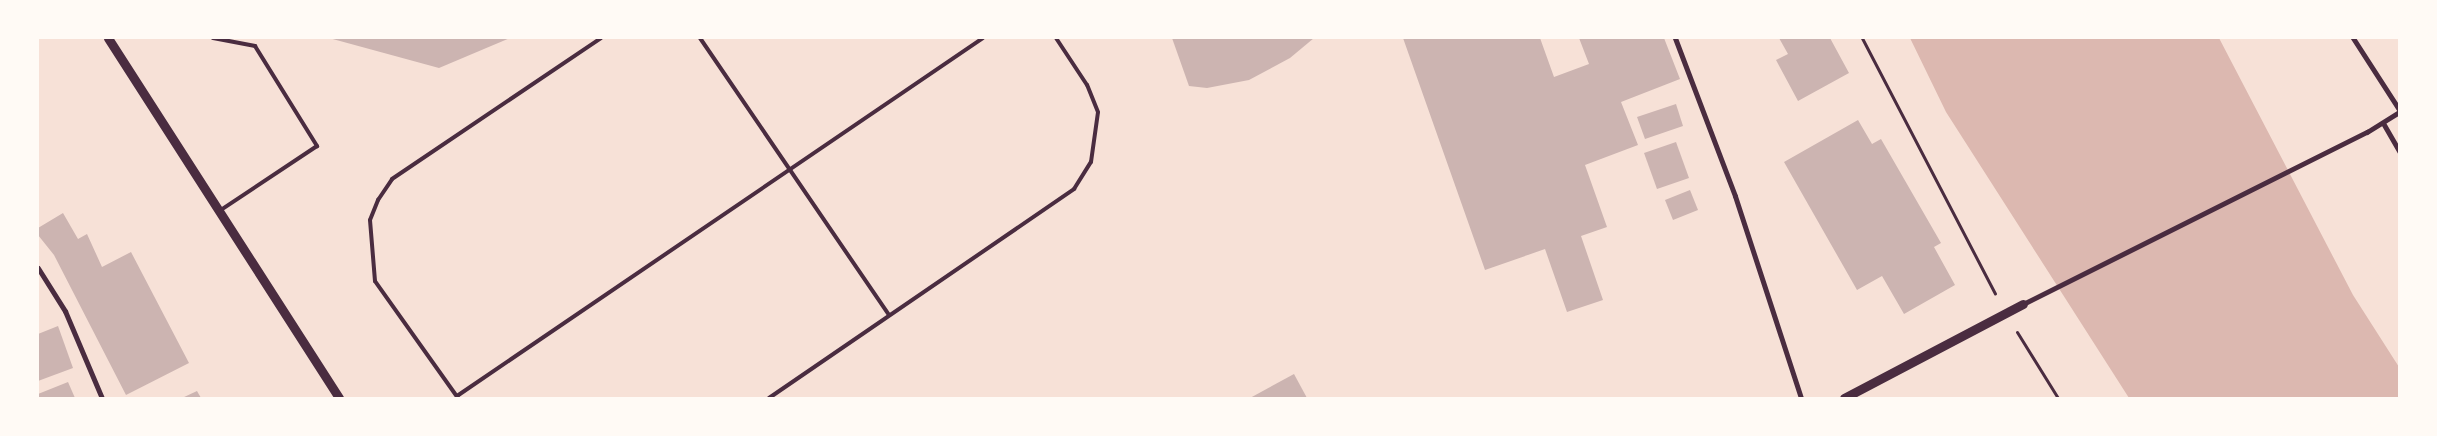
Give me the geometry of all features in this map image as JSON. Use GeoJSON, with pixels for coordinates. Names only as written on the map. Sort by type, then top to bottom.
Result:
{"type":"FeatureCollection","features":[{"type":"Feature","properties":{"kind":"street"},"geometry":{"type":"LineString","coordinates":[[108,38],[339,398]]}},
{"type":"Feature","properties":{"kind":"street"},"geometry":{"type":"LineString","coordinates":[[1675,38],[1735,196],[1801,398]]}},
{"type":"Feature","properties":{"kind":"street"},"geometry":{"type":"LineString","coordinates":[[1844,398],[2005,313],[2367,132],[2400,111],[2353,38]]}},
{"type":"Feature","properties":{"kind":"street"},"geometry":{"type":"LineString","coordinates":[[2383,122],[2400,152]]}},
{"type":"Feature","properties":{"kind":"street"},"geometry":{"type":"LineString","coordinates":[[38,268],[65,310],[102,398]]}},
{"type":"Feature","properties":{"kind":"lane"},"geometry":{"type":"LineString","coordinates":[[213,38],[255,46],[317,146],[219,211]]}},
{"type":"Feature","properties":{"kind":"lane"},"geometry":{"type":"LineString","coordinates":[[601,38],[392,179],[378,200],[370,220],[376,281],[457,397],[983,38]]}},
{"type":"Feature","properties":{"kind":"lane"},"geometry":{"type":"LineString","coordinates":[[700,38],[889,315]]}},
{"type":"Feature","properties":{"kind":"lane"},"geometry":{"type":"LineString","coordinates":[[768,398],[1074,189],[1092,162],[1098,112],[1087,85],[1056,38]]}},
{"type":"Feature","properties":{"kind":"path"},"geometry":{"type":"LineString","coordinates":[[1862,38],[2005,313],[2058,398]]}},
{"type":"Feature","properties":{"kind":"shaded area"},"geometry":{"type":"Polygon","coordinates":[[[1910,38],[2219,38],[2353,295],[2399,367],[2399,398],[2129,398],[1946,112],[1910,38]]]}},
{"type":"Feature","properties":{"kind":"building"},"geometry":{"type":"Polygon","coordinates":[[[329,38],[510,38],[439,68],[329,38]]]}},
{"type":"Feature","properties":{"kind":"building"},"geometry":{"type":"Polygon","coordinates":[[[1172,38],[1314,38],[1290,58],[1249,80],[1207,88],[1189,86],[1172,38]]]}},
{"type":"Feature","properties":{"kind":"building"},"geometry":{"type":"Polygon","coordinates":[[[1403,38],[1540,38],[1554,77],[1589,64],[1579,38],[1664,38],[1680,79],[1621,102],[1638,145],[1585,165],[1607,227],[1581,236],[1603,300],[1567,312],[1545,249],[1485,270],[1403,38]]]}},
{"type":"Feature","properties":{"kind":"building"},"geometry":{"type":"Polygon","coordinates":[[[1779,38],[1830,38],[1849,73],[1798,101],[1776,60],[1788,54],[1779,38]]]}},
{"type":"Feature","properties":{"kind":"building"},"geometry":{"type":"Polygon","coordinates":[[[1676,104],[1683,126],[1645,139],[1637,117],[1676,104]]]}},
{"type":"Feature","properties":{"kind":"building"},"geometry":{"type":"Polygon","coordinates":[[[1858,120],[1872,144],[1881,139],[1941,243],[1934,247],[1955,285],[1904,314],[1882,276],[1857,290],[1784,162],[1858,120]]]}},
{"type":"Feature","properties":{"kind":"building"},"geometry":{"type":"Polygon","coordinates":[[[1676,142],[1689,178],[1657,189],[1644,153],[1676,142]]]}},
{"type":"Feature","properties":{"kind":"building"},"geometry":{"type":"Polygon","coordinates":[[[1690,190],[1698,210],[1673,220],[1665,200],[1690,190]]]}},
{"type":"Feature","properties":{"kind":"building"},"geometry":{"type":"Polygon","coordinates":[[[63,213],[78,239],[87,234],[102,267],[131,252],[189,363],[126,395],[54,255],[38,235],[38,228],[63,213]]]}},
{"type":"Feature","properties":{"kind":"building"},"geometry":{"type":"Polygon","coordinates":[[[58,326],[73,368],[38,381],[38,334],[58,326]]]}},
{"type":"Feature","properties":{"kind":"building"},"geometry":{"type":"Polygon","coordinates":[[[1294,374],[1307,398],[1250,398],[1294,374]]]}},
{"type":"Feature","properties":{"kind":"building"},"geometry":{"type":"Polygon","coordinates":[[[68,382],[75,398],[38,398],[38,394],[68,382]]]}},
{"type":"Feature","properties":{"kind":"building"},"geometry":{"type":"Polygon","coordinates":[[[197,391],[201,398],[182,398],[197,391]]]}}]}
